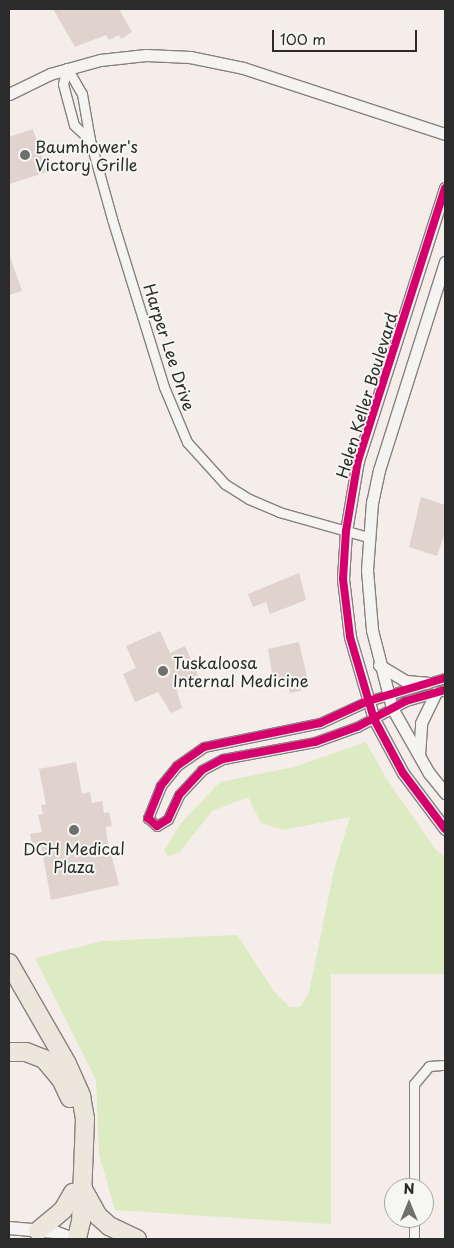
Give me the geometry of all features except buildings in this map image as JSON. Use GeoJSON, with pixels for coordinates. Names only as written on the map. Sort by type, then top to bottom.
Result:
{"type":"FeatureCollection","features":[{"type":"Feature","properties":{"kind":"highway"},"geometry":{"type":"LineString","coordinates":[[9,963],[68,1064],[81,1096],[85,1119],[75,1239]]}},
{"type":"Feature","properties":{"kind":"highway"},"geometry":{"type":"LineString","coordinates":[[9,1052],[26,1052],[44,1060],[66,1086],[75,1121],[78,1191],[98,1216],[109,1226],[137,1239]]}},
{"type":"Feature","properties":{"kind":"highway"},"geometry":{"type":"LineString","coordinates":[[38,1231],[63,1210],[78,1191]]}},
{"type":"Feature","properties":{"kind":"main road"},"geometry":{"type":"LineString","coordinates":[[9,1228],[55,1232],[75,1239]]}},
{"type":"Feature","properties":{"kind":"street"},"geometry":{"type":"LineString","coordinates":[[9,94],[67,68],[134,56],[210,60],[445,134]]}},
{"type":"Feature","properties":{"kind":"street","name":"Harper Lee Drive"},"geometry":{"type":"LineString","coordinates":[[67,68],[63,84],[74,125],[90,140]]}},
{"type":"Feature","properties":{"kind":"street","name":"Harper Lee Drive"},"geometry":{"type":"LineString","coordinates":[[67,68],[82,94],[90,140],[164,388],[187,442],[225,484],[249,499],[279,512],[368,537]]}},
{"type":"Feature","properties":{"kind":"street","name":"Helen Keller Boulevard"},"geometry":{"type":"LineString","coordinates":[[445,188],[358,460],[346,531],[343,579],[350,637],[374,719],[403,773],[445,829]]}},
{"type":"Feature","properties":{"kind":"street"},"geometry":{"type":"LineString","coordinates":[[445,262],[379,470],[368,537],[369,603],[379,665],[392,708],[419,757],[445,792]]}},
{"type":"Feature","properties":{"kind":"street"},"geometry":{"type":"LineString","coordinates":[[379,665],[406,680],[428,683]]}},
{"type":"Feature","properties":{"kind":"street"},"geometry":{"type":"LineString","coordinates":[[440,691],[392,708],[374,719],[315,742],[231,758],[202,770],[179,794],[168,819],[157,826],[148,818],[155,796],[177,766],[204,747],[310,725],[388,694],[445,678]]}},
{"type":"Feature","properties":{"kind":"street"},"geometry":{"type":"LineString","coordinates":[[419,757],[421,723],[440,691]]}},
{"type":"Feature","properties":{"kind":"street"},"geometry":{"type":"LineString","coordinates":[[310,725],[315,742]]}},
{"type":"Feature","properties":{"kind":"street"},"geometry":{"type":"LineString","coordinates":[[228,741],[231,758]]}},
{"type":"Feature","properties":{"kind":"street"},"geometry":{"type":"LineString","coordinates":[[414,1178],[413,1119],[418,1077],[429,1066],[445,1065]]}},
{"type":"Feature","properties":{"kind":"green space"},"geometry":{"type":"Polygon","coordinates":[[[366,742],[386,778],[436,850],[445,857],[445,974],[331,974],[331,1224],[115,1210],[99,1154],[96,1080],[35,958],[103,941],[237,935],[276,994],[290,1007],[300,1007],[309,993],[334,870],[350,817],[283,830],[261,823],[248,797],[212,811],[179,853],[168,856],[164,850],[181,823],[220,782],[294,767],[366,742]]]}},
{"type":"Feature","properties":{"kind":"cycle path"},"geometry":{"type":"LineString","coordinates":[[445,188],[358,460],[346,531],[343,579],[350,637],[374,719],[403,773],[445,829]]}},
{"type":"Feature","properties":{"kind":"cycle path"},"geometry":{"type":"LineString","coordinates":[[445,678],[368,701],[320,723],[204,747],[177,766],[161,786],[148,818],[157,826],[168,819],[179,795],[202,770],[223,759],[315,742],[357,727],[406,701],[445,690]]}},
{"type":"Feature","properties":{"kind":"place","name":"Baumhower's Victory Grille"},"geometry":{"type":"Point","coordinates":[25,155]}},
{"type":"Feature","properties":{"kind":"place","name":"Tuskaloosa Internal Medicine"},"geometry":{"type":"Point","coordinates":[163,671]}},
{"type":"Feature","properties":{"kind":"place","name":"DCH Medical Plaza"},"geometry":{"type":"Point","coordinates":[74,830]}}]}
